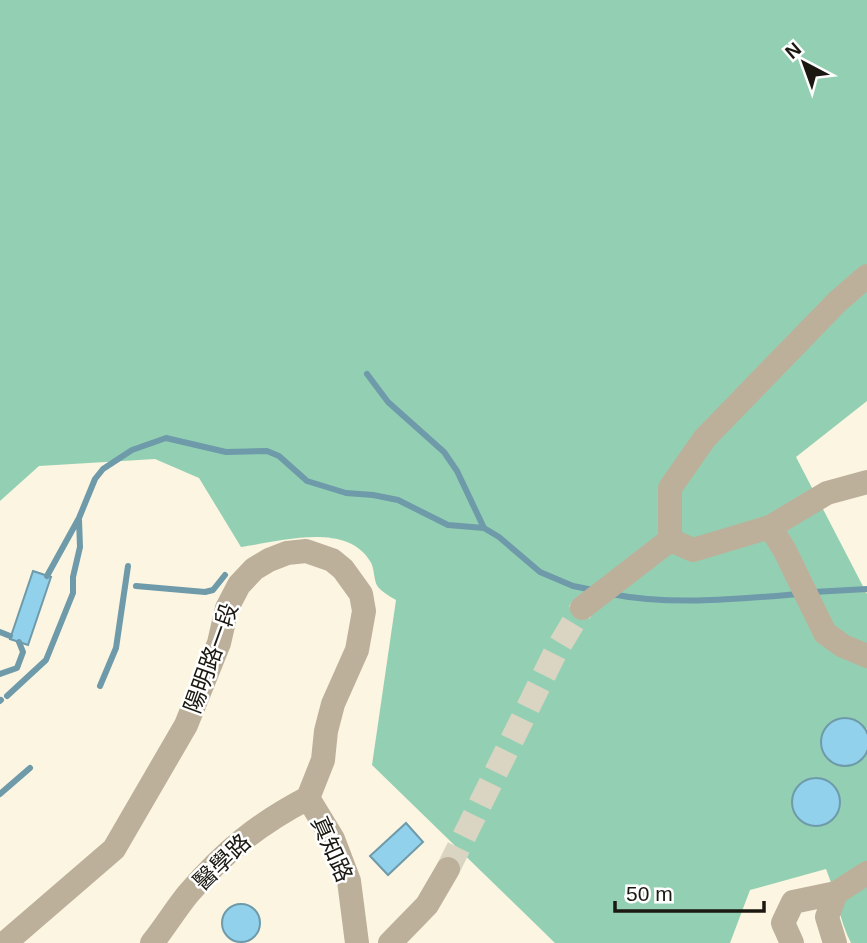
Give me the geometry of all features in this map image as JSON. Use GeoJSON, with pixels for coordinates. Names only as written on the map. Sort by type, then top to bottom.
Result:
{"type":"FeatureCollection","features":[{"type":"Feature","properties":{"kind":"lane"},"geometry":{"type":"LineString","coordinates":[[670,540],[670,488],[705,438],[838,301],[867,276]]}},
{"type":"Feature","properties":{"kind":"lane"},"geometry":{"type":"LineString","coordinates":[[670,540],[692,550],[770,527],[827,493],[867,482]]}},
{"type":"Feature","properties":{"kind":"lane"},"geometry":{"type":"LineString","coordinates":[[770,527],[784,549],[825,633],[843,646],[867,656]]}},
{"type":"Feature","properties":{"kind":"lane"},"geometry":{"type":"LineString","coordinates":[[582,608],[670,540]]}},
{"type":"Feature","properties":{"kind":"lane","name":"陽明路一段"},"geometry":{"type":"LineString","coordinates":[[5,943],[114,849],[186,726],[219,643],[227,608],[239,585],[254,569],[269,560],[306,551],[332,560],[343,569],[361,594],[364,611],[357,650],[333,704],[326,731],[323,760],[308,798]]}},
{"type":"Feature","properties":{"kind":"lane","name":"醫學路"},"geometry":{"type":"LineString","coordinates":[[152,943],[187,896],[241,840],[270,818],[308,798]]}},
{"type":"Feature","properties":{"kind":"lane","name":"真知路"},"geometry":{"type":"LineString","coordinates":[[308,798],[333,839],[349,881],[357,943]]}},
{"type":"Feature","properties":{"kind":"lane"},"geometry":{"type":"LineString","coordinates":[[390,943],[427,905],[448,869]]}},
{"type":"Feature","properties":{"kind":"lane"},"geometry":{"type":"LineString","coordinates":[[792,943],[783,923],[793,902],[836,893],[867,873]]}},
{"type":"Feature","properties":{"kind":"lane"},"geometry":{"type":"LineString","coordinates":[[835,943],[827,917],[836,893]]}},
{"type":"Feature","properties":{"kind":"green space"},"geometry":{"type":"Polygon","coordinates":[[[0,0],[867,0],[867,401],[796,457],[867,594],[867,730],[866,728],[852,765],[867,753],[867,943],[851,943],[826,869],[750,890],[730,943],[555,943],[372,765],[396,600],[378,587],[372,564],[359,549],[345,541],[310,537],[241,547],[199,478],[155,459],[39,466],[0,501],[0,0]],[[810,778],[794,793],[793,809],[796,816],[838,813],[838,792],[830,783],[810,778]]]}},
{"type":"Feature","properties":{"kind":"water"},"geometry":{"type":"Polygon","coordinates":[[[33,571],[51,577],[28,645],[10,639],[33,571]]]}},
{"type":"Feature","properties":{"kind":"water"},"geometry":{"type":"Polygon","coordinates":[[[845,718],[862,725],[869,742],[862,759],[845,766],[828,759],[821,742],[828,725],[845,718]]]}},
{"type":"Feature","properties":{"kind":"water"},"geometry":{"type":"Polygon","coordinates":[[[816,778],[833,785],[840,802],[833,819],[816,826],[799,819],[792,802],[799,785],[816,778]]]}},
{"type":"Feature","properties":{"kind":"water"},"geometry":{"type":"Polygon","coordinates":[[[406,823],[423,842],[388,875],[370,856],[406,823]]]}},
{"type":"Feature","properties":{"kind":"water"},"geometry":{"type":"Polygon","coordinates":[[[241,904],[254,910],[260,923],[254,936],[241,942],[228,936],[222,923],[228,910],[241,904]]]}},
{"type":"Feature","properties":{"kind":"waterway"},"geometry":{"type":"LineString","coordinates":[[367,374],[388,402],[444,452],[457,471],[484,528]]}},
{"type":"Feature","properties":{"kind":"waterway"},"geometry":{"type":"LineString","coordinates":[[47,576],[79,518],[95,479],[103,469],[132,450],[166,438],[226,452],[267,451],[279,456],[307,481],[346,493],[398,500],[448,525],[484,528],[499,537],[540,572],[573,586],[593,590]]}},
{"type":"Feature","properties":{"kind":"waterway"},"geometry":{"type":"LineString","coordinates":[[7,696],[46,660],[73,593],[73,577],[80,547],[79,520]]}},
{"type":"Feature","properties":{"kind":"waterway"},"geometry":{"type":"LineString","coordinates":[[100,686],[116,648],[128,566]]}},
{"type":"Feature","properties":{"kind":"waterway"},"geometry":{"type":"LineString","coordinates":[[136,586],[205,592],[213,590],[225,575]]}},
{"type":"Feature","properties":{"kind":"waterway"},"geometry":{"type":"LineString","coordinates":[[813,592],[867,589]]}},
{"type":"Feature","properties":{"kind":"waterway"},"geometry":{"type":"LineString","coordinates":[[611,594],[681,601],[799,594]]}},
{"type":"Feature","properties":{"kind":"waterway"},"geometry":{"type":"LineString","coordinates":[[0,632],[10,636]]}},
{"type":"Feature","properties":{"kind":"waterway"},"geometry":{"type":"LineString","coordinates":[[0,674],[17,668],[23,652],[19,642]]}},
{"type":"Feature","properties":{"kind":"waterway"},"geometry":{"type":"LineString","coordinates":[[0,794],[30,768]]}},
{"type":"Feature","properties":{"kind":"tunnel"},"geometry":{"type":"LineString","coordinates":[[448,869],[555,653],[582,608]]}}]}
